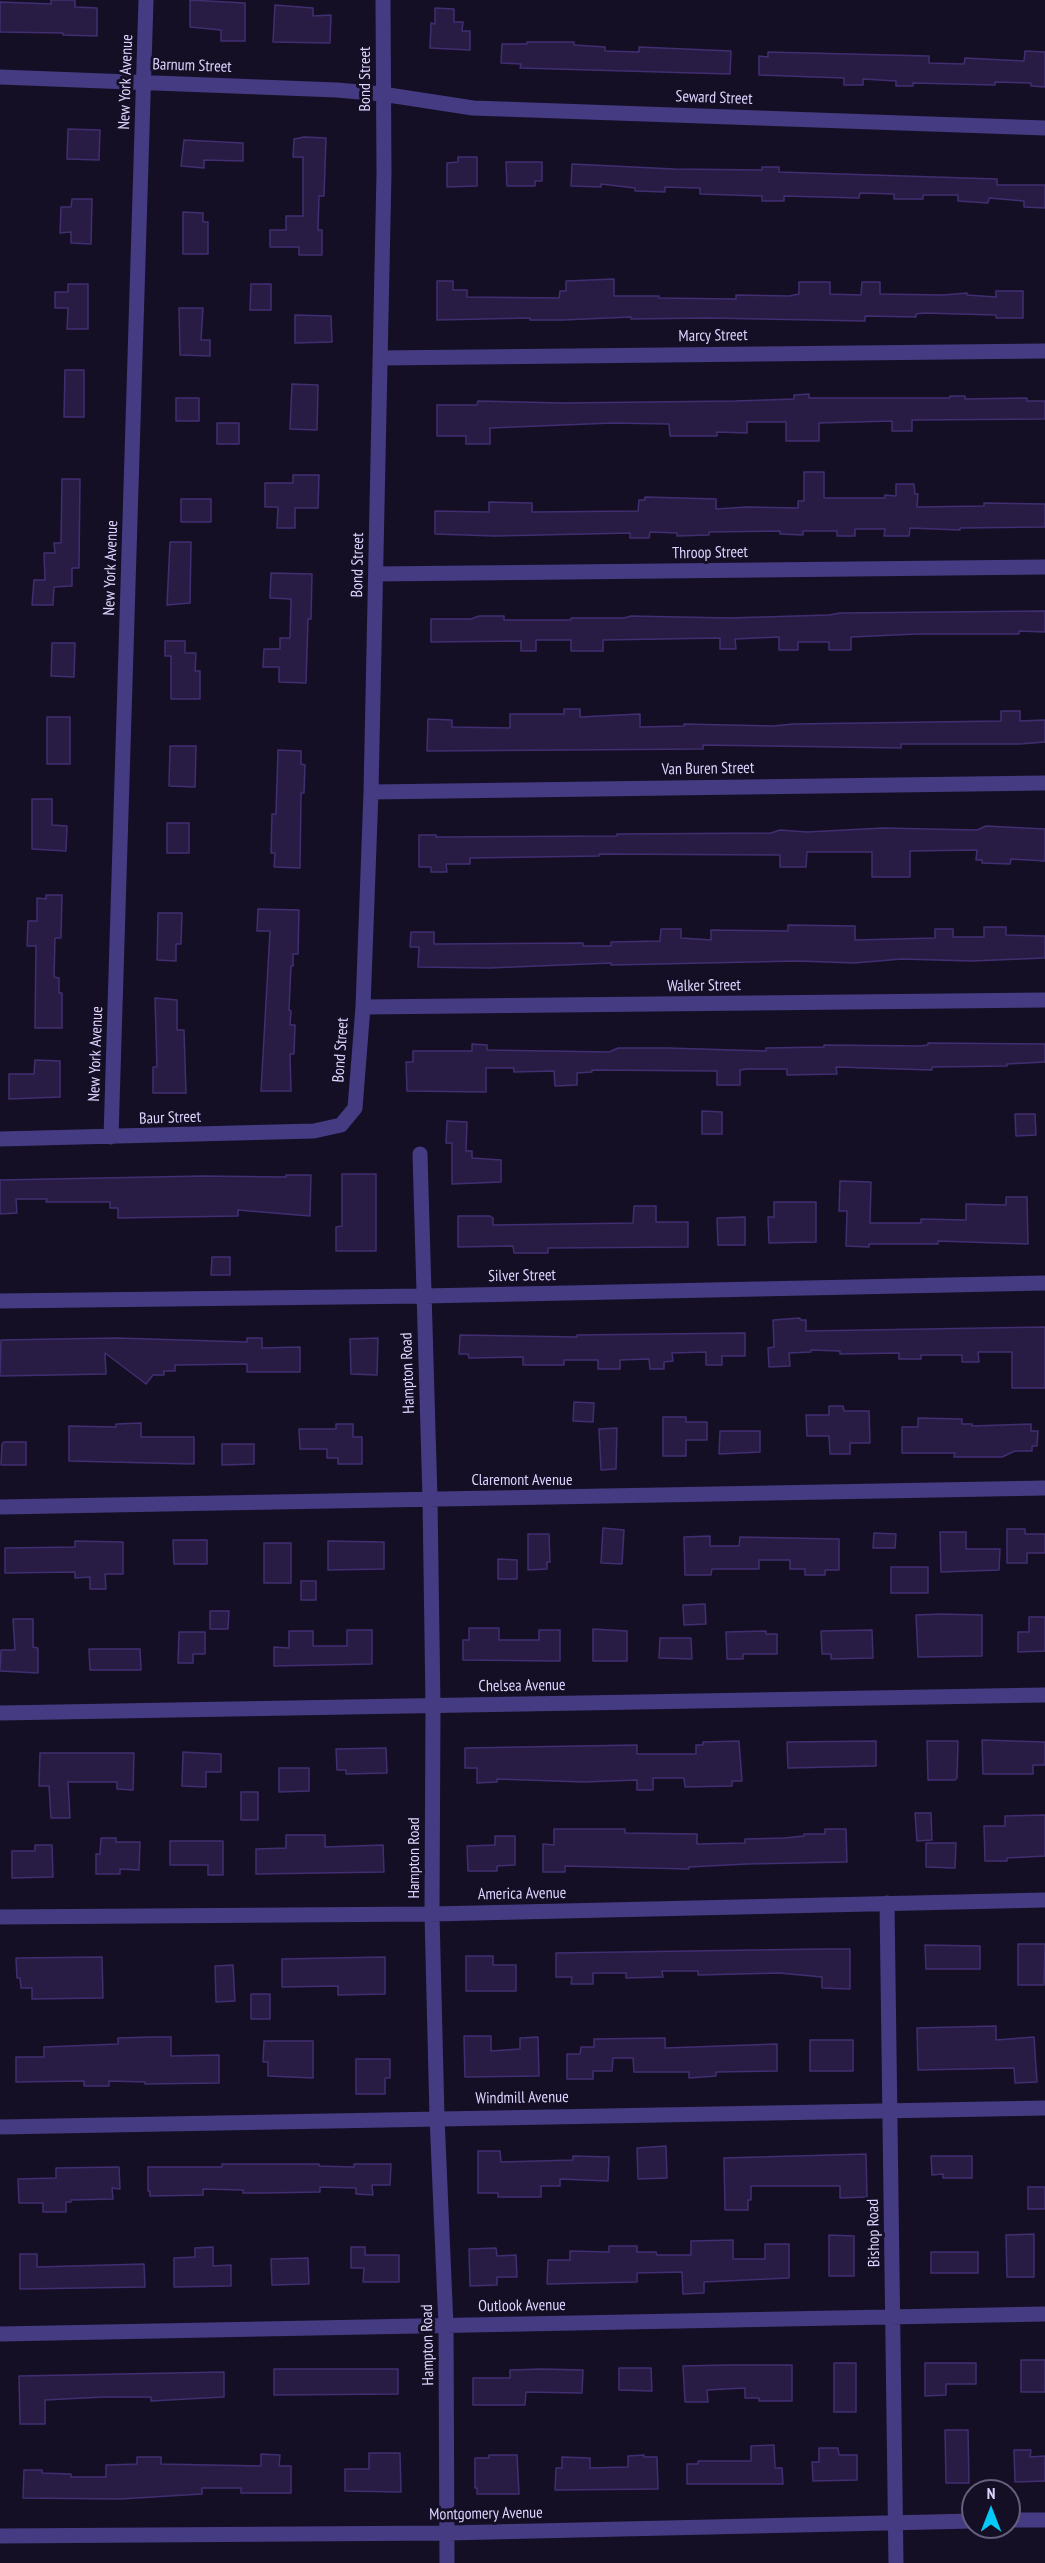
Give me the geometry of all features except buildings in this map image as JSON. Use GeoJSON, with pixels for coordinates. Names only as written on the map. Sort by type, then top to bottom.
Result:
{"type":"FeatureCollection","features":[{"type":"Feature","properties":{"kind":"street","name":"New York Avenue"},"geometry":{"type":"LineString","coordinates":[[111,1137],[146,0]]}},
{"type":"Feature","properties":{"kind":"street","name":"Bond Street"},"geometry":{"type":"LineString","coordinates":[[341,1125],[355,1108],[363,1007],[371,792],[384,172],[383,0]]}},
{"type":"Feature","properties":{"kind":"street","name":"Barnum Street"},"geometry":{"type":"LineString","coordinates":[[0,77],[338,90],[382,94]]}},
{"type":"Feature","properties":{"kind":"street","name":"Seward Street"},"geometry":{"type":"LineString","coordinates":[[382,94],[473,108],[1045,128]]}},
{"type":"Feature","properties":{"kind":"street","name":"Marcy Street"},"geometry":{"type":"LineString","coordinates":[[380,358],[1045,351]]}},
{"type":"Feature","properties":{"kind":"street","name":"Throop Street"},"geometry":{"type":"LineString","coordinates":[[376,574],[1045,567]]}},
{"type":"Feature","properties":{"kind":"street","name":"Van Buren Street"},"geometry":{"type":"LineString","coordinates":[[371,792],[1045,783]]}},
{"type":"Feature","properties":{"kind":"street","name":"Walker Street"},"geometry":{"type":"LineString","coordinates":[[363,1007],[1045,1000]]}},
{"type":"Feature","properties":{"kind":"street","name":"Baur Street"},"geometry":{"type":"LineString","coordinates":[[0,1139],[314,1131],[341,1125]]}},
{"type":"Feature","properties":{"kind":"street","name":"Hampton Road"},"geometry":{"type":"LineString","coordinates":[[420,1154],[430,1499],[433,1706],[432,1914],[437,2117],[446,2326],[447,2563]]}},
{"type":"Feature","properties":{"kind":"street","name":"Silver Street"},"geometry":{"type":"LineString","coordinates":[[0,1302],[1045,1283]]}},
{"type":"Feature","properties":{"kind":"street","name":"Claremont Avenue"},"geometry":{"type":"LineString","coordinates":[[0,1507],[1045,1488]]}},
{"type":"Feature","properties":{"kind":"street","name":"Chelsea Avenue"},"geometry":{"type":"LineString","coordinates":[[0,1713],[1045,1695]]}},
{"type":"Feature","properties":{"kind":"street","name":"America Avenue"},"geometry":{"type":"LineString","coordinates":[[0,1917],[432,1914],[1045,1900]]}},
{"type":"Feature","properties":{"kind":"street","name":"Bishop Road"},"geometry":{"type":"LineString","coordinates":[[887,1903],[896,2563]]}},
{"type":"Feature","properties":{"kind":"street","name":"Windmill Avenue"},"geometry":{"type":"LineString","coordinates":[[0,2127],[437,2117],[1045,2108]]}},
{"type":"Feature","properties":{"kind":"street","name":"Outlook Avenue"},"geometry":{"type":"LineString","coordinates":[[0,2334],[1045,2314]]}},
{"type":"Feature","properties":{"kind":"street"},"geometry":{"type":"LineString","coordinates":[[1021,2520],[1045,2520]]}},
{"type":"Feature","properties":{"kind":"street","name":"Montgomery Avenue"},"geometry":{"type":"LineString","coordinates":[[0,2536],[447,2533],[961,2521]]}}]}
